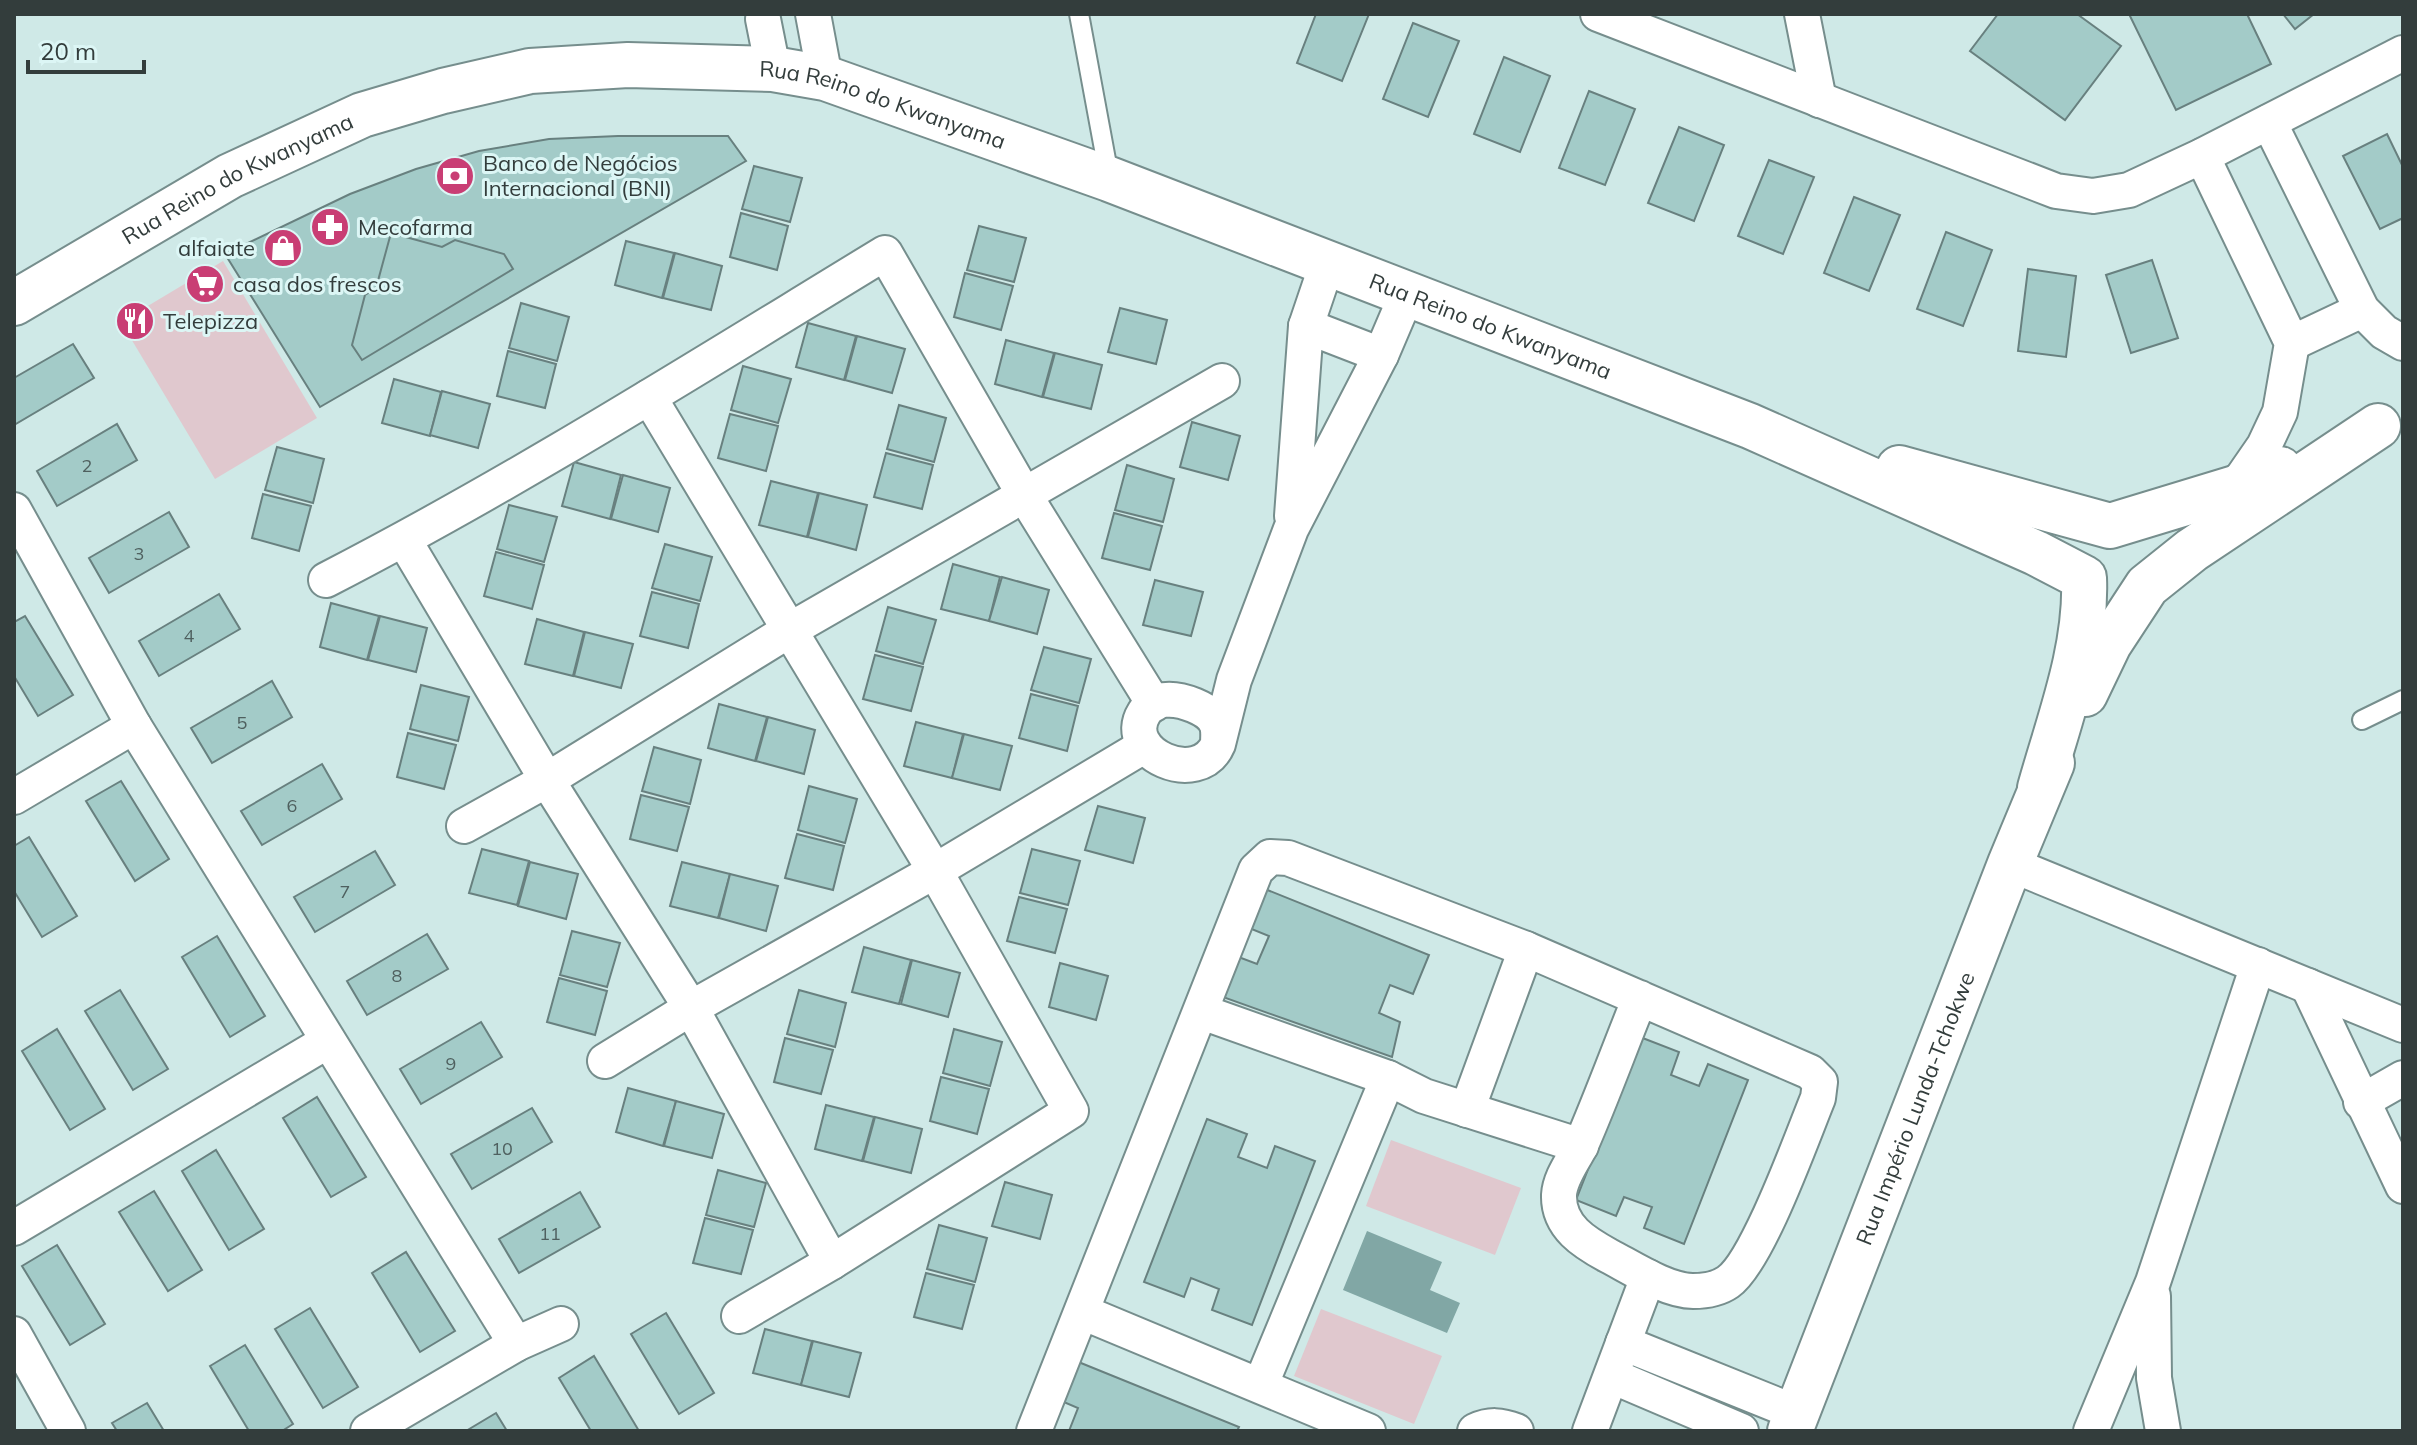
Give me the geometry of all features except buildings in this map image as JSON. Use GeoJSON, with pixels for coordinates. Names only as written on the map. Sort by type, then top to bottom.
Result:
{"type":"FeatureCollection","features":[{"type":"Feature","properties":{"kind":"street"},"geometry":{"type":"LineString","coordinates":[[813,14],[825,78]]}},
{"type":"Feature","properties":{"kind":"street"},"geometry":{"type":"LineString","coordinates":[[1598,14],[2056,191],[2093,196],[2129,190],[2403,53]]}},
{"type":"Feature","properties":{"kind":"street"},"geometry":{"type":"LineString","coordinates":[[1802,14],[1819,100]]}},
{"type":"Feature","properties":{"kind":"street"},"geometry":{"type":"LineString","coordinates":[[763,19],[773,69]]}},
{"type":"Feature","properties":{"kind":"street","name":"Rua Reino do Kwanyama"},"geometry":{"type":"LineString","coordinates":[[14,303],[230,176],[362,115],[443,91],[530,71],[628,65],[773,69],[825,78],[1109,179],[1750,426],[2036,553],[2084,578]]}},
{"type":"Feature","properties":{"kind":"street"},"geometry":{"type":"LineString","coordinates":[[2269,122],[2362,310],[2384,332],[2403,343]]}},
{"type":"Feature","properties":{"kind":"street"},"geometry":{"type":"LineString","coordinates":[[2202,156],[2292,343],[2280,412],[2264,446],[2235,488]]}},
{"type":"Feature","properties":{"kind":"street"},"geometry":{"type":"LineString","coordinates":[[326,580],[404,540],[649,397],[885,253],[1025,496],[1154,704]]}},
{"type":"Feature","properties":{"kind":"street"},"geometry":{"type":"LineString","coordinates":[[1291,529],[1306,326],[1327,264]]}},
{"type":"Feature","properties":{"kind":"street"},"geometry":{"type":"LineString","coordinates":[[1218,744],[1217,725],[1212,717],[1197,707],[1165,700],[1154,704],[1141,717],[1139,726],[1144,746],[1161,758],[1191,765],[1208,759],[1218,744],[1234,680],[1291,529],[1381,355],[1407,294]]}},
{"type":"Feature","properties":{"kind":"street"},"geometry":{"type":"LineString","coordinates":[[2292,343],[2362,310]]}},
{"type":"Feature","properties":{"kind":"street"},"geometry":{"type":"LineString","coordinates":[[1306,326],[1381,355]]}},
{"type":"Feature","properties":{"kind":"street"},"geometry":{"type":"LineString","coordinates":[[464,826],[547,780],[788,631],[1222,381]]}},
{"type":"Feature","properties":{"kind":"street"},"geometry":{"type":"LineString","coordinates":[[649,397],[935,871],[1071,1111],[832,1262],[739,1316]]}},
{"type":"Feature","properties":{"kind":"street","name":"Rua Império Lunda-Tchokwe"},"geometry":{"type":"LineString","coordinates":[[2040,788],[2081,638],[2085,608],[2081,556],[2092,537],[2110,526],[2235,488],[2390,419]]}},
{"type":"Feature","properties":{"kind":"street","name":"Rua Império Lunda-Tchokwe"},"geometry":{"type":"LineString","coordinates":[[2084,578],[2098,595],[2109,599],[2131,598],[2192,550],[2390,419]]}},
{"type":"Feature","properties":{"kind":"street","name":"Rua Reino do Kwanyama"},"geometry":{"type":"LineString","coordinates":[[1750,426],[2110,526]]}},
{"type":"Feature","properties":{"kind":"street"},"geometry":{"type":"LineString","coordinates":[[14,510],[134,726],[516,1344]]}},
{"type":"Feature","properties":{"kind":"street","name":"Rua Império Lunda-Tchokwe"},"geometry":{"type":"LineString","coordinates":[[1793,1422],[2040,788],[2109,644],[2154,573],[2155,561],[2146,539],[2124,527],[2110,526]]}},
{"type":"Feature","properties":{"kind":"street"},"geometry":{"type":"LineString","coordinates":[[404,540],[547,780],[691,1008],[832,1262]]}},
{"type":"Feature","properties":{"kind":"street"},"geometry":{"type":"LineString","coordinates":[[1197,707],[1234,680]]}},
{"type":"Feature","properties":{"kind":"street"},"geometry":{"type":"LineString","coordinates":[[14,797],[134,726]]}},
{"type":"Feature","properties":{"kind":"street"},"geometry":{"type":"LineString","coordinates":[[605,1061],[691,1008],[935,871],[1144,746]]}},
{"type":"Feature","properties":{"kind":"street"},"geometry":{"type":"LineString","coordinates":[[1034,1431],[1256,870],[1270,857],[1288,858],[1526,949],[1640,998],[1810,1072],[1820,1082],[1818,1098],[1758,1239],[1728,1282],[1712,1289],[1690,1292],[1648,1277],[1584,1243],[1562,1214],[1559,1193],[1565,1176],[1581,1146],[1640,998]]}},
{"type":"Feature","properties":{"kind":"street"},"geometry":{"type":"LineString","coordinates":[[2010,864],[2403,1025]]}},
{"type":"Feature","properties":{"kind":"street"},"geometry":{"type":"LineString","coordinates":[[1467,1110],[1526,949]]}},
{"type":"Feature","properties":{"kind":"street"},"geometry":{"type":"LineString","coordinates":[[2091,1431],[2153,1282],[2258,965]]}},
{"type":"Feature","properties":{"kind":"street"},"geometry":{"type":"LineString","coordinates":[[2308,986],[2403,1186]]}},
{"type":"Feature","properties":{"kind":"street"},"geometry":{"type":"LineString","coordinates":[[1202,1012],[1388,1078],[1424,1096],[1581,1146]]}},
{"type":"Feature","properties":{"kind":"street"},"geometry":{"type":"LineString","coordinates":[[14,1228],[328,1041]]}},
{"type":"Feature","properties":{"kind":"street"},"geometry":{"type":"LineString","coordinates":[[1261,1384],[1388,1078]]}},
{"type":"Feature","properties":{"kind":"street"},"geometry":{"type":"LineString","coordinates":[[2361,1102],[2403,1078]]}},
{"type":"Feature","properties":{"kind":"street"},"geometry":{"type":"LineString","coordinates":[[1590,1431],[1648,1277]]}},
{"type":"Feature","properties":{"kind":"street"},"geometry":{"type":"LineString","coordinates":[[2153,1282],[2154,1378],[2163,1431]]}},
{"type":"Feature","properties":{"kind":"street"},"geometry":{"type":"LineString","coordinates":[[1082,1312],[1261,1384],[1346,1427]]}},
{"type":"Feature","properties":{"kind":"street"},"geometry":{"type":"LineString","coordinates":[[368,1431],[516,1344],[561,1324]]}},
{"type":"Feature","properties":{"kind":"street"},"geometry":{"type":"LineString","coordinates":[[14,1334],[68,1431]]}},
{"type":"Feature","properties":{"kind":"street"},"geometry":{"type":"LineString","coordinates":[[1623,1343],[1793,1422]]}},
{"type":"Feature","properties":{"kind":"street"},"geometry":{"type":"LineString","coordinates":[[1612,1376],[1741,1431]]}},
{"type":"Feature","properties":{"kind":"street"},"geometry":{"type":"LineString","coordinates":[[1475,1431],[1485,1426],[1502,1425],[1516,1431]]}},
{"type":"Feature","properties":{"kind":"lane"},"geometry":{"type":"LineString","coordinates":[[1079,14],[1109,179]]}},
{"type":"Feature","properties":{"kind":"lane"},"geometry":{"type":"LineString","coordinates":[[2362,720],[2403,700]]}},
{"type":"Feature","properties":{"kind":"shaded area"},"geometry":{"type":"Polygon","coordinates":[[[223,261],[317,418],[215,479],[121,322],[223,261]]]}},
{"type":"Feature","properties":{"kind":"shaded area"},"geometry":{"type":"Polygon","coordinates":[[[1391,1140],[1521,1188],[1495,1255],[1366,1206],[1391,1140]]]}},
{"type":"Feature","properties":{"kind":"shaded area"},"geometry":{"type":"Polygon","coordinates":[[[1321,1309],[1442,1356],[1414,1424],[1294,1376],[1321,1309]]]}},
{"type":"Feature","properties":{"kind":"water"},"geometry":{"type":"Polygon","coordinates":[[[1367,1231],[1442,1262],[1430,1290],[1460,1303],[1447,1333],[1343,1290],[1367,1231]]]}},
{"type":"Feature","properties":{"kind":"place","name":"Banco de Negócios Internacional (BNI)"},"geometry":{"type":"Point","coordinates":[455,176]}},
{"type":"Feature","properties":{"kind":"place","name":"Mecofarma"},"geometry":{"type":"Point","coordinates":[330,227]}},
{"type":"Feature","properties":{"kind":"place","name":"alfaiate"},"geometry":{"type":"Point","coordinates":[283,248]}},
{"type":"Feature","properties":{"kind":"place","name":"casa dos frescos"},"geometry":{"type":"Point","coordinates":[205,284]}},
{"type":"Feature","properties":{"kind":"place","name":"Telepizza"},"geometry":{"type":"Point","coordinates":[135,321]}}]}
